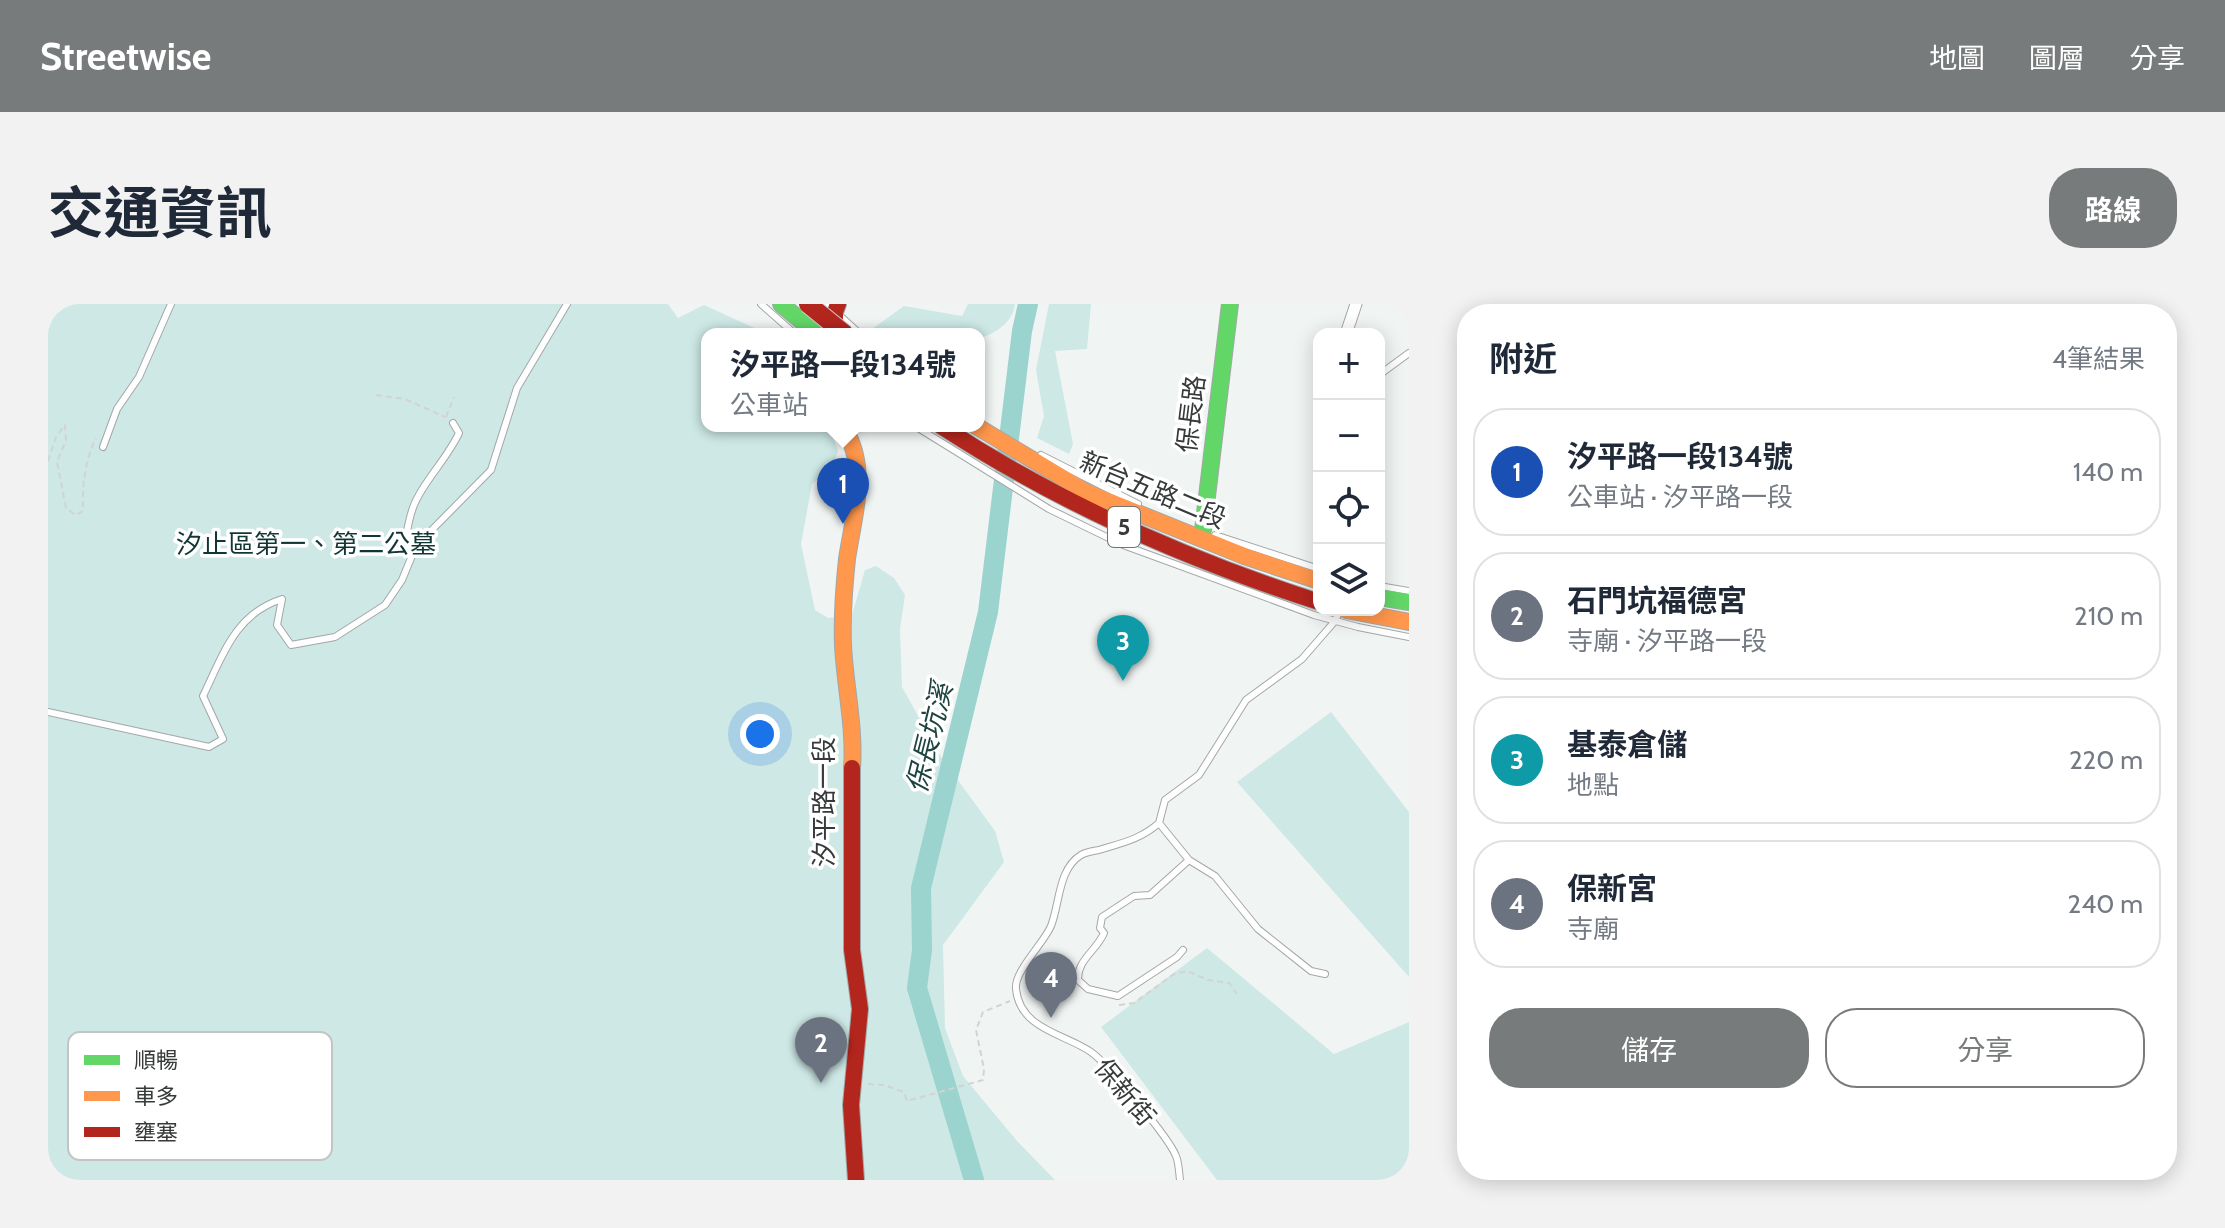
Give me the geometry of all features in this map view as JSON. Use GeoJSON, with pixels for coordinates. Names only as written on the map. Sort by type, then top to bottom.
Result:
{"type":"FeatureCollection","features":[{"type":"Feature","properties":{"kind":"street"},"geometry":{"type":"LineString","coordinates":[[781,304],[810,328]]}},
{"type":"Feature","properties":{"kind":"street"},"geometry":{"type":"LineString","coordinates":[[808,304],[838,328]]}},
{"type":"Feature","properties":{"kind":"street","name":"保長路"},"geometry":{"type":"LineString","coordinates":[[1203,530],[1230,304]]}},
{"type":"Feature","properties":{"kind":"street"},"geometry":{"type":"LineString","coordinates":[[1348,328],[1356,304]]}},
{"type":"Feature","properties":{"kind":"street"},"geometry":{"type":"LineString","coordinates":[[833,307],[835,328]]}},
{"type":"Feature","properties":{"kind":"street","name":"新台五路二段"},"geometry":{"type":"LineString","coordinates":[[985,431],[1088,493],[1244,556],[1313,579]]}},
{"type":"Feature","properties":{"kind":"street","name":"汐平路一段"},"geometry":{"type":"LineString","coordinates":[[846,432],[855,455],[857,488],[843,612],[843,646],[853,750],[850,793],[852,950],[860,1009],[852,1088],[856,1180]]}},
{"type":"Feature","properties":{"kind":"street","name":"新台五路二段"},"geometry":{"type":"LineString","coordinates":[[951,432],[1049,489],[1124,527],[1215,567],[1313,600]]}},
{"type":"Feature","properties":{"kind":"street"},"geometry":{"type":"LineString","coordinates":[[1385,598],[1409,602]]}},
{"type":"Feature","properties":{"kind":"street"},"geometry":{"type":"LineString","coordinates":[[1340,616],[1409,622]]}},
{"type":"Feature","properties":{"kind":"lane"},"geometry":{"type":"LineString","coordinates":[[103,447],[117,409],[139,377],[171,304]]}},
{"type":"Feature","properties":{"kind":"lane"},"geometry":{"type":"LineString","coordinates":[[48,712],[209,747],[223,739],[203,696],[235,631],[261,606],[282,599],[277,625],[291,645],[335,637],[385,605],[402,580],[416,546],[491,470],[517,388],[567,304]]}},
{"type":"Feature","properties":{"kind":"lane"},"geometry":{"type":"LineString","coordinates":[[761,304],[788,328]]}},
{"type":"Feature","properties":{"kind":"lane"},"geometry":{"type":"LineString","coordinates":[[833,307],[854,328]]}},
{"type":"Feature","properties":{"kind":"lane"},"geometry":{"type":"LineString","coordinates":[[1385,371],[1409,353]]}},
{"type":"Feature","properties":{"kind":"lane"},"geometry":{"type":"LineString","coordinates":[[412,554],[405,543],[415,502],[451,450],[459,433],[453,423]]}},
{"type":"Feature","properties":{"kind":"lane"},"geometry":{"type":"LineString","coordinates":[[985,423],[1137,504],[1248,547],[1313,567]]}},
{"type":"Feature","properties":{"kind":"lane"},"geometry":{"type":"LineString","coordinates":[[925,432],[1049,509],[1123,545],[1164,562],[1313,608]]}},
{"type":"Feature","properties":{"kind":"lane"},"geometry":{"type":"LineString","coordinates":[[1385,587],[1409,591]]}},
{"type":"Feature","properties":{"kind":"lane"},"geometry":{"type":"LineString","coordinates":[[1019,998],[1015,987],[1017,978],[1048,934],[1058,910],[1061,880],[1080,855],[1143,837],[1159,823],[1165,800],[1199,775],[1246,700],[1302,659],[1340,616],[1409,637]]}},
{"type":"Feature","properties":{"kind":"lane"},"geometry":{"type":"LineString","coordinates":[[1159,823],[1189,860],[1215,876],[1258,929],[1311,971],[1325,974]]}},
{"type":"Feature","properties":{"kind":"lane"},"geometry":{"type":"LineString","coordinates":[[1183,950],[1118,996],[1088,989],[1078,980],[1083,960],[1100,943],[1104,933],[1100,928],[1102,917],[1134,896],[1150,895],[1189,860]]}},
{"type":"Feature","properties":{"kind":"lane","name":"保新街"},"geometry":{"type":"LineString","coordinates":[[1019,998],[1024,1010],[1035,1021],[1056,1037],[1078,1043],[1094,1054],[1119,1080],[1177,1156],[1180,1180]]}},
{"type":"Feature","properties":{"kind":"path"},"geometry":{"type":"LineString","coordinates":[[376,395],[405,399],[453,423]]}},
{"type":"Feature","properties":{"kind":"path"},"geometry":{"type":"LineString","coordinates":[[446,417],[454,397]]}},
{"type":"Feature","properties":{"kind":"path"},"geometry":{"type":"LineString","coordinates":[[48,461],[56,437],[65,425],[66,440],[57,462],[66,508],[76,515],[83,511],[89,452],[99,433],[103,447]]}},
{"type":"Feature","properties":{"kind":"path"},"geometry":{"type":"LineString","coordinates":[[1118,996],[1119,1007],[1134,1003],[1174,974],[1187,971],[1208,980],[1229,983],[1237,994]]}},
{"type":"Feature","properties":{"kind":"path"},"geometry":{"type":"LineString","coordinates":[[852,1088],[866,1084],[884,1085],[904,1092],[907,1101],[983,1080],[984,1069],[976,1030],[983,1012],[1019,998]]}},
{"type":"Feature","properties":{"kind":"green space","name":"汐止區第一、第二公墓"},"geometry":{"type":"Polygon","coordinates":[[[48,304],[668,304],[678,318],[704,305],[754,328],[701,328],[701,432],[831,432],[838,451],[833,467],[812,484],[801,544],[815,610],[828,618],[852,615],[865,570],[876,566],[894,578],[905,595],[900,629],[902,687],[941,757],[995,831],[1004,862],[943,945],[945,1028],[963,1076],[1017,1141],[1055,1180],[48,1180],[48,304]]]}},
{"type":"Feature","properties":{"kind":"green space"},"geometry":{"type":"Polygon","coordinates":[[[968,304],[1015,304],[1003,326],[985,336],[985,328],[873,328],[904,306],[962,316],[968,304]]]}},
{"type":"Feature","properties":{"kind":"green space"},"geometry":{"type":"Polygon","coordinates":[[[1049,304],[1091,304],[1087,349],[1055,351],[1073,444],[1069,454],[1037,438],[1044,416],[1036,370],[1049,304]]]}},
{"type":"Feature","properties":{"kind":"green space"},"geometry":{"type":"Polygon","coordinates":[[[1331,712],[1409,812],[1409,977],[1237,782],[1331,712]]]}},
{"type":"Feature","properties":{"kind":"green space"},"geometry":{"type":"Polygon","coordinates":[[[1207,948],[1334,1054],[1409,1022],[1409,1180],[1217,1180],[1101,1027],[1207,948]]]}},
{"type":"Feature","properties":{"kind":"waterway","name":"保長坑溪"},"geometry":{"type":"LineString","coordinates":[[974,1180],[917,988],[922,950],[921,888],[988,612],[1022,331],[1028,304]]}},
{"type":"Feature","properties":{"kind":"traffic: fast"},"geometry":{"type":"LineString","coordinates":[[781,304],[810,328]]}},
{"type":"Feature","properties":{"kind":"traffic: fast"},"geometry":{"type":"LineString","coordinates":[[1203,530],[1230,304]]}},
{"type":"Feature","properties":{"kind":"traffic: fast"},"geometry":{"type":"LineString","coordinates":[[1385,598],[1409,602]]}},
{"type":"Feature","properties":{"kind":"traffic: slow"},"geometry":{"type":"LineString","coordinates":[[985,431],[1088,493],[1244,556],[1313,579]]}},
{"type":"Feature","properties":{"kind":"traffic: slow"},"geometry":{"type":"LineString","coordinates":[[846,432],[854,451],[858,481],[847,559],[843,624],[852,768]]}},
{"type":"Feature","properties":{"kind":"traffic: slow"},"geometry":{"type":"LineString","coordinates":[[1378,616],[1409,622]]}},
{"type":"Feature","properties":{"kind":"traffic: jam"},"geometry":{"type":"LineString","coordinates":[[808,304],[838,328]]}},
{"type":"Feature","properties":{"kind":"traffic: jam"},"geometry":{"type":"LineString","coordinates":[[835,328],[838,304]]}},
{"type":"Feature","properties":{"kind":"traffic: jam"},"geometry":{"type":"LineString","coordinates":[[951,432],[1031,480],[1124,527],[1220,567],[1313,600]]}},
{"type":"Feature","properties":{"kind":"traffic: jam"},"geometry":{"type":"LineString","coordinates":[[852,768],[852,950],[860,1009],[851,1105],[856,1180]]}},
{"type":"Feature","properties":{"kind":"place","name":"汐平路一段134號"},"geometry":{"type":"Point","coordinates":[843,524]}},
{"type":"Feature","properties":{"kind":"place","name":"基泰倉儲"},"geometry":{"type":"Point","coordinates":[1123,681]}},
{"type":"Feature","properties":{"kind":"place","name":"保新宮"},"geometry":{"type":"Point","coordinates":[1051,1018]}},
{"type":"Feature","properties":{"kind":"place","name":"石門坑福德宮"},"geometry":{"type":"Point","coordinates":[821,1083]}}]}
